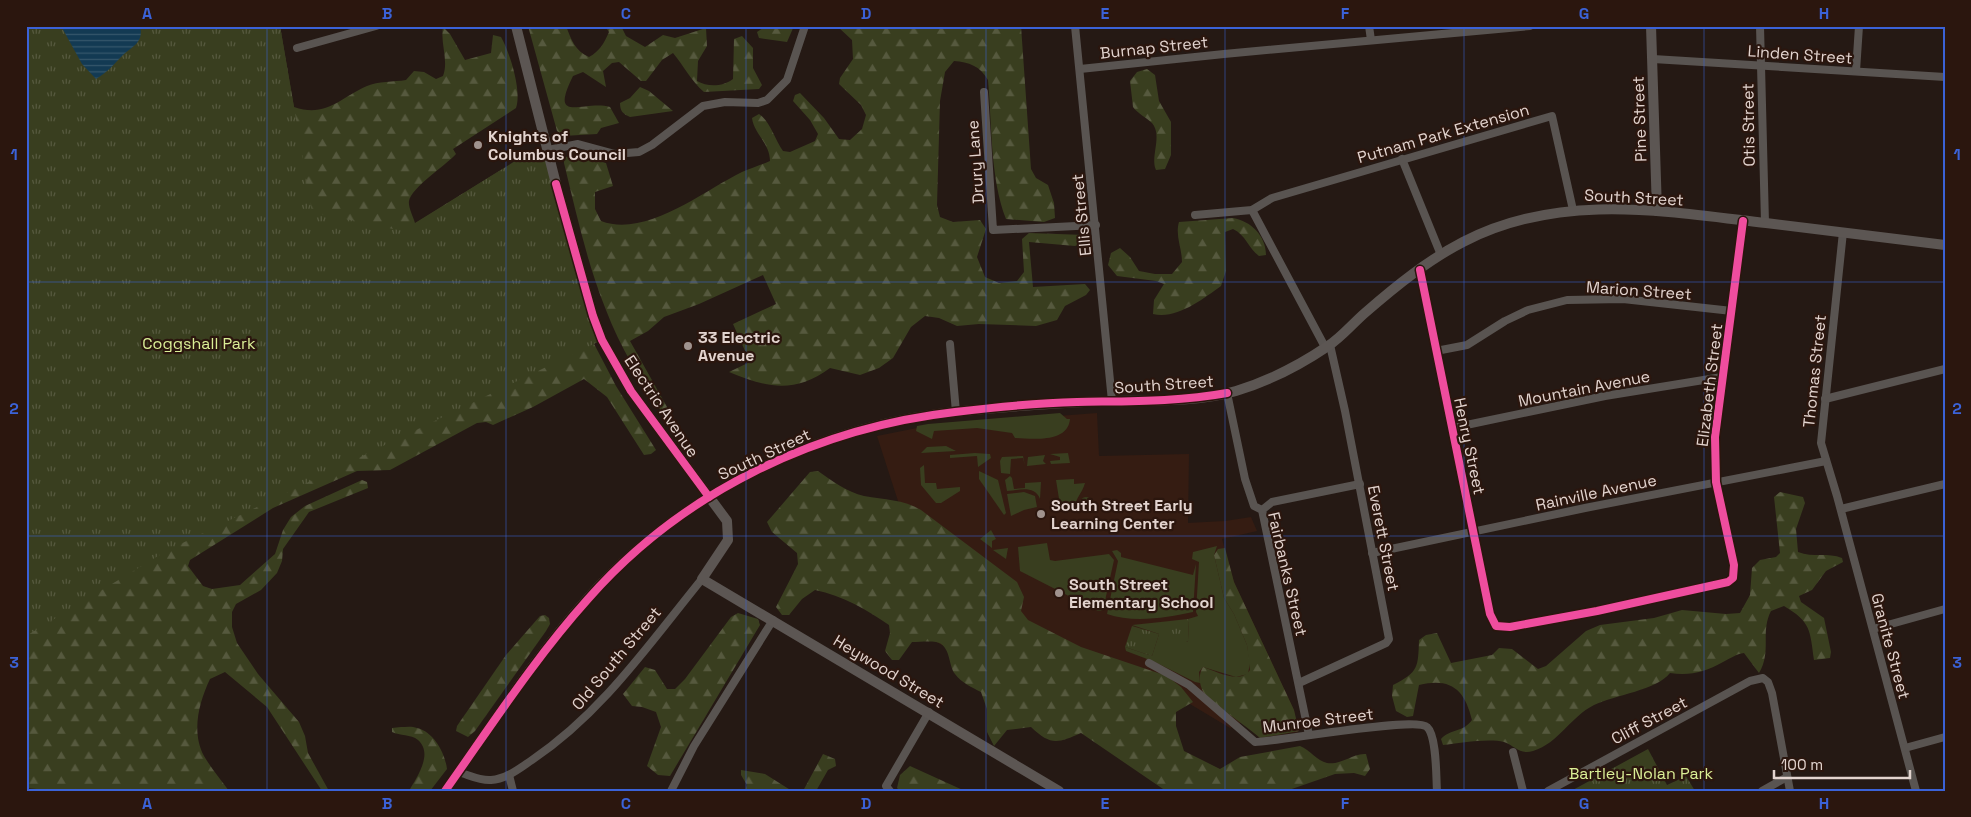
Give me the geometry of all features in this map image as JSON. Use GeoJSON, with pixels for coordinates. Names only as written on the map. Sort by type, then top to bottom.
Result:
{"type":"FeatureCollection","features":[{"type":"Feature","properties":{"kind":"main road","name":"Electric Avenue"},"geometry":{"type":"LineString","coordinates":[[516,26],[593,316],[602,340],[631,391],[709,497]]}},
{"type":"Feature","properties":{"kind":"main road","name":"Pine Street"},"geometry":{"type":"LineString","coordinates":[[1651,26],[1657,211]]}},
{"type":"Feature","properties":{"kind":"main road","name":"South Street"},"geometry":{"type":"LineString","coordinates":[[445,791],[548,647],[588,598],[652,538],[709,497],[752,471],[847,433],[889,422],[956,412],[1112,401],[1188,399],[1226,393],[1277,376],[1328,346],[1371,308],[1420,270],[1465,241],[1496,228],[1544,214],[1604,208],[1657,211],[1945,244]]}},
{"type":"Feature","properties":{"kind":"main road","name":"Old South Street"},"geometry":{"type":"LineString","coordinates":[[702,579],[722,552],[729,536],[727,521],[709,497]]}},
{"type":"Feature","properties":{"kind":"main road","name":"Heywood Street"},"geometry":{"type":"LineString","coordinates":[[702,579],[929,712],[1059,791]]}},
{"type":"Feature","properties":{"kind":"street"},"geometry":{"type":"LineString","coordinates":[[297,48],[359,28],[376,26]]}},
{"type":"Feature","properties":{"kind":"street"},"geometry":{"type":"LineString","coordinates":[[548,150],[578,144],[616,154],[639,152],[652,145],[703,106],[725,102],[758,103],[767,100],[780,90],[788,77],[805,26]]}},
{"type":"Feature","properties":{"kind":"street","name":"Ellis Street"},"geometry":{"type":"LineString","coordinates":[[1075,26],[1112,401]]}},
{"type":"Feature","properties":{"kind":"street"},"geometry":{"type":"LineString","coordinates":[[1369,26],[1371,40]]}},
{"type":"Feature","properties":{"kind":"street","name":"Burnap Street"},"geometry":{"type":"LineString","coordinates":[[1080,69],[1530,26]]}},
{"type":"Feature","properties":{"kind":"street","name":"Otis Street"},"geometry":{"type":"LineString","coordinates":[[1760,26],[1765,223]]}},
{"type":"Feature","properties":{"kind":"street"},"geometry":{"type":"LineString","coordinates":[[1856,71],[1859,26]]}},
{"type":"Feature","properties":{"kind":"street","name":"Linden Street"},"geometry":{"type":"LineString","coordinates":[[1652,59],[1945,77]]}},
{"type":"Feature","properties":{"kind":"street","name":"Drury Lane"},"geometry":{"type":"LineString","coordinates":[[984,92],[993,230],[1096,226]]}},
{"type":"Feature","properties":{"kind":"street","name":"Putnam Park Extension"},"geometry":{"type":"LineString","coordinates":[[1252,210],[1272,198],[1402,158],[1552,116],[1573,210]]}},
{"type":"Feature","properties":{"kind":"street"},"geometry":{"type":"LineString","coordinates":[[1402,158],[1441,255]]}},
{"type":"Feature","properties":{"kind":"street"},"geometry":{"type":"LineString","coordinates":[[1195,214],[1252,210]]}},
{"type":"Feature","properties":{"kind":"street","name":"Everett Street"},"geometry":{"type":"LineString","coordinates":[[1252,210],[1328,346],[1360,484],[1387,623],[1388,641],[1299,683]]}},
{"type":"Feature","properties":{"kind":"street","name":"Elizabeth Street"},"geometry":{"type":"LineString","coordinates":[[1496,626],[1510,626],[1597,611],[1731,580],[1735,574],[1716,482],[1715,437],[1743,221]]}},
{"type":"Feature","properties":{"kind":"street","name":"Thomas Street"},"geometry":{"type":"LineString","coordinates":[[1841,509],[1820,440],[1843,232]]}},
{"type":"Feature","properties":{"kind":"street","name":"Henry Street"},"geometry":{"type":"LineString","coordinates":[[1420,270],[1490,614],[1496,626]]}},
{"type":"Feature","properties":{"kind":"street","name":"Marion Street"},"geometry":{"type":"LineString","coordinates":[[1436,351],[1467,345],[1505,321],[1528,310],[1560,301],[1622,299],[1732,311]]}},
{"type":"Feature","properties":{"kind":"street"},"geometry":{"type":"LineString","coordinates":[[950,344],[956,412]]}},
{"type":"Feature","properties":{"kind":"street"},"geometry":{"type":"LineString","coordinates":[[1825,399],[1945,369]]}},
{"type":"Feature","properties":{"kind":"street","name":"Mountain Avenue"},"geometry":{"type":"LineString","coordinates":[[1452,428],[1605,396],[1722,377]]}},
{"type":"Feature","properties":{"kind":"street","name":"Fairbanks Street"},"geometry":{"type":"LineString","coordinates":[[1226,393],[1245,479],[1254,506],[1262,510],[1309,736]]}},
{"type":"Feature","properties":{"kind":"street","name":"Rainville Avenue"},"geometry":{"type":"LineString","coordinates":[[1372,553],[1826,461]]}},
{"type":"Feature","properties":{"kind":"street"},"geometry":{"type":"LineString","coordinates":[[1262,510],[1272,502],[1360,484]]}},
{"type":"Feature","properties":{"kind":"street"},"geometry":{"type":"LineString","coordinates":[[1841,509],[1945,484]]}},
{"type":"Feature","properties":{"kind":"street","name":"Granite Street"},"geometry":{"type":"LineString","coordinates":[[1841,509],[1916,791]]}},
{"type":"Feature","properties":{"kind":"street","name":"Old South Street"},"geometry":{"type":"LineString","coordinates":[[458,772],[491,780],[509,775],[545,751],[590,714],[616,686],[702,579]]}},
{"type":"Feature","properties":{"kind":"street"},"geometry":{"type":"LineString","coordinates":[[1873,629],[1945,609]]}},
{"type":"Feature","properties":{"kind":"street"},"geometry":{"type":"LineString","coordinates":[[671,791],[685,761],[774,620]]}},
{"type":"Feature","properties":{"kind":"street","name":"Munroe Street"},"geometry":{"type":"LineString","coordinates":[[1148,663],[1189,685],[1253,741],[1280,740],[1421,723],[1428,727],[1432,739],[1437,791]]}},
{"type":"Feature","properties":{"kind":"street","name":"Cliff Street"},"geometry":{"type":"LineString","coordinates":[[1548,791],[1750,681],[1764,678],[1768,682],[1772,693],[1787,777]]}},
{"type":"Feature","properties":{"kind":"street"},"geometry":{"type":"LineString","coordinates":[[888,788],[929,712]]}},
{"type":"Feature","properties":{"kind":"street"},"geometry":{"type":"LineString","coordinates":[[1905,748],[1945,737]]}},
{"type":"Feature","properties":{"kind":"street"},"geometry":{"type":"LineString","coordinates":[[1513,752],[1524,791]]}},
{"type":"Feature","properties":{"kind":"street"},"geometry":{"type":"LineString","coordinates":[[509,775],[512,791]]}},
{"type":"Feature","properties":{"kind":"street"},"geometry":{"type":"LineString","coordinates":[[1762,791],[1787,777],[1790,791]]}},
{"type":"Feature","properties":{"kind":"shaded area","name":"South Street Elementary School"},"geometry":{"type":"Polygon","coordinates":[[[1097,413],[1099,456],[1189,454],[1188,523],[1225,521],[1251,517],[1257,531],[1222,539],[1234,582],[1294,710],[1298,732],[1260,738],[1243,722],[1230,728],[1170,692],[942,645],[871,604],[932,528],[898,501],[877,436],[927,426],[1097,413]]]}},
{"type":"Feature","properties":{"kind":"green space","name":"Coggshall Park"},"geometry":{"type":"Polygon","coordinates":[[[26,26],[280,26],[312,212],[403,231],[515,161],[548,150],[602,340],[168,550],[26,636],[26,26]]]}},
{"type":"Feature","properties":{"kind":"green space"},"geometry":{"type":"Polygon","coordinates":[[[280,26],[294,107],[305,110],[315,110],[332,105],[371,84],[406,80],[414,71],[424,72],[436,79],[443,76],[445,64],[443,27],[450,34],[465,60],[491,53],[493,35],[501,37],[514,72],[517,92],[516,108],[453,149],[456,154],[416,190],[409,201],[415,223],[504,168],[26,491],[26,51],[280,26]]]}},
{"type":"Feature","properties":{"kind":"green space"},"geometry":{"type":"Polygon","coordinates":[[[528,26],[566,26],[577,48],[589,57],[599,49],[605,40],[609,32],[605,26],[621,26],[626,36],[645,47],[663,35],[675,38],[706,28],[707,46],[698,61],[697,81],[710,85],[725,84],[733,79],[734,39],[742,36],[753,48],[753,68],[762,85],[759,89],[704,92],[673,53],[662,60],[646,81],[641,81],[619,62],[612,63],[603,71],[606,87],[583,72],[573,76],[566,91],[565,101],[567,106],[573,107],[600,105],[610,107],[619,123],[601,128],[597,134],[563,136],[557,131],[528,26]]]}},
{"type":"Feature","properties":{"kind":"green space"},"geometry":{"type":"Polygon","coordinates":[[[794,26],[787,42],[759,38],[757,32],[763,28],[794,26]]]}},
{"type":"Feature","properties":{"kind":"green space"},"geometry":{"type":"Polygon","coordinates":[[[837,26],[1021,26],[1031,169],[1036,178],[1048,185],[1054,203],[1055,218],[1044,222],[1006,219],[994,169],[988,80],[974,66],[965,62],[954,61],[945,72],[940,101],[937,205],[940,217],[953,222],[980,220],[986,229],[977,257],[985,277],[999,283],[1017,281],[1024,272],[1022,239],[1029,233],[1085,235],[1086,242],[1075,246],[1029,242],[1033,287],[1085,284],[1090,290],[1086,295],[1065,306],[1057,320],[1036,326],[979,324],[957,326],[939,318],[925,316],[911,327],[893,358],[879,368],[860,375],[830,368],[805,382],[781,386],[756,382],[729,372],[750,362],[733,324],[776,304],[763,275],[699,304],[664,317],[648,331],[630,341],[667,407],[666,412],[663,414],[632,364],[606,310],[582,237],[564,157],[577,156],[606,163],[613,186],[595,192],[595,209],[601,221],[618,225],[637,223],[674,210],[742,172],[770,161],[765,144],[753,124],[752,118],[759,114],[769,126],[783,151],[790,152],[815,141],[818,134],[810,120],[793,101],[795,95],[800,93],[824,118],[839,139],[850,140],[862,129],[866,115],[861,105],[839,84],[840,78],[853,59],[852,40],[837,26]]]}},
{"type":"Feature","properties":{"kind":"green space"},"geometry":{"type":"Polygon","coordinates":[[[1147,69],[1155,75],[1159,101],[1171,122],[1171,155],[1165,169],[1156,170],[1154,159],[1157,140],[1155,128],[1152,123],[1133,107],[1130,81],[1137,72],[1147,69]]]}},
{"type":"Feature","properties":{"kind":"green space"},"geometry":{"type":"Polygon","coordinates":[[[640,87],[649,91],[673,111],[630,117],[625,115],[621,110],[620,103],[630,98],[640,87]]]}},
{"type":"Feature","properties":{"kind":"green space"},"geometry":{"type":"Polygon","coordinates":[[[1233,218],[1246,222],[1256,231],[1263,242],[1266,255],[1259,256],[1241,235],[1233,229],[1225,232],[1226,271],[1221,286],[1198,302],[1180,311],[1162,315],[1153,314],[1154,300],[1164,284],[1156,281],[1117,276],[1108,265],[1111,253],[1120,248],[1130,257],[1139,271],[1155,274],[1172,274],[1182,262],[1178,232],[1179,222],[1233,218]]]}},
{"type":"Feature","properties":{"kind":"green space"},"geometry":{"type":"Polygon","coordinates":[[[579,315],[616,386],[656,450],[651,454],[644,455],[607,397],[584,379],[533,407],[493,425],[486,422],[477,423],[390,470],[357,471],[273,508],[190,560],[188,566],[203,586],[212,589],[240,585],[275,554],[283,530],[291,517],[305,506],[362,480],[367,482],[368,488],[309,512],[283,549],[282,561],[277,573],[261,590],[236,604],[232,612],[232,627],[237,643],[258,674],[299,722],[305,736],[308,753],[329,791],[322,791],[267,707],[225,672],[210,679],[200,707],[197,727],[200,747],[204,756],[229,791],[59,791],[26,788],[26,588],[579,315]]]}},
{"type":"Feature","properties":{"kind":"green space"},"geometry":{"type":"Polygon","coordinates":[[[1060,413],[1067,419],[1070,419],[1068,427],[1056,436],[1040,439],[1015,438],[1012,433],[977,428],[934,431],[932,439],[916,431],[917,426],[928,424],[1060,413]]]}},
{"type":"Feature","properties":{"kind":"green space"},"geometry":{"type":"Polygon","coordinates":[[[946,446],[956,451],[921,453],[927,447],[946,446]]]}},
{"type":"Feature","properties":{"kind":"green space"},"geometry":{"type":"Polygon","coordinates":[[[1068,453],[1070,463],[1051,464],[1050,461],[1060,460],[1060,457],[1050,454],[1068,453]]]}},
{"type":"Feature","properties":{"kind":"green space"},"geometry":{"type":"Polygon","coordinates":[[[990,454],[991,458],[978,467],[977,456],[950,458],[950,455],[990,454]]]}},
{"type":"Feature","properties":{"kind":"green space"},"geometry":{"type":"Polygon","coordinates":[[[1045,455],[1043,461],[1046,464],[1027,466],[1028,457],[1045,455]]]}},
{"type":"Feature","properties":{"kind":"green space"},"geometry":{"type":"Polygon","coordinates":[[[1023,456],[1025,466],[1023,458],[1011,459],[1010,474],[1001,473],[1000,461],[1002,457],[1023,456]]]}},
{"type":"Feature","properties":{"kind":"green space"},"geometry":{"type":"Polygon","coordinates":[[[924,465],[925,483],[936,483],[937,489],[960,487],[960,491],[941,503],[936,503],[921,485],[920,468],[924,465]]]}},
{"type":"Feature","properties":{"kind":"green space"},"geometry":{"type":"Polygon","coordinates":[[[818,471],[852,492],[900,502],[921,510],[1017,582],[1024,597],[1021,611],[1028,620],[1081,647],[1167,676],[1181,687],[1193,702],[1176,712],[1176,726],[1184,751],[1220,769],[1240,757],[1300,746],[1327,763],[1366,754],[1370,769],[1365,776],[1354,773],[1335,774],[1286,791],[1166,791],[1081,733],[1060,741],[1054,741],[1043,737],[1031,727],[1007,730],[994,746],[987,732],[987,709],[981,692],[955,674],[947,651],[941,644],[936,642],[912,642],[899,660],[892,660],[885,651],[890,633],[889,625],[845,599],[815,590],[802,599],[789,615],[782,615],[776,607],[798,564],[797,553],[772,532],[767,522],[810,472],[818,471]]]}},
{"type":"Feature","properties":{"kind":"green space"},"geometry":{"type":"Polygon","coordinates":[[[979,471],[998,480],[1006,513],[1004,515],[979,479],[979,471]]]}},
{"type":"Feature","properties":{"kind":"green space"},"geometry":{"type":"Polygon","coordinates":[[[1010,476],[1014,489],[1025,488],[1025,483],[1041,482],[1040,499],[1031,490],[1007,491],[1005,480],[1010,476]]]}},
{"type":"Feature","properties":{"kind":"green space"},"geometry":{"type":"Polygon","coordinates":[[[1074,479],[1074,484],[1085,483],[1084,487],[1076,501],[1074,510],[1061,511],[1056,480],[1074,479]]]}},
{"type":"Feature","properties":{"kind":"green space"},"geometry":{"type":"Polygon","coordinates":[[[1024,492],[1035,496],[1037,507],[1011,516],[1007,494],[1024,492]]]}},
{"type":"Feature","properties":{"kind":"green space"},"geometry":{"type":"Polygon","coordinates":[[[1780,492],[1803,497],[1805,503],[1796,529],[1798,552],[1842,558],[1843,562],[1826,571],[1812,590],[1799,596],[1801,602],[1824,618],[1831,652],[1830,658],[1814,660],[1808,628],[1800,617],[1784,606],[1771,611],[1768,619],[1765,657],[1759,673],[1744,653],[1704,671],[1684,674],[1670,673],[1656,684],[1594,705],[1578,716],[1550,742],[1533,751],[1521,751],[1504,742],[1490,740],[1443,745],[1441,739],[1465,727],[1472,720],[1461,694],[1455,688],[1448,685],[1430,683],[1419,685],[1413,716],[1407,717],[1396,711],[1392,696],[1393,685],[1408,676],[1415,668],[1419,640],[1426,635],[1437,633],[1451,663],[1492,655],[1499,648],[1512,649],[1538,669],[1546,666],[1586,631],[1600,625],[1654,618],[1682,610],[1726,614],[1740,613],[1750,595],[1752,568],[1760,560],[1776,557],[1780,553],[1774,497],[1780,492]]]}},
{"type":"Feature","properties":{"kind":"green space"},"geometry":{"type":"Polygon","coordinates":[[[1088,497],[1091,498],[1091,508],[1084,509],[1081,508],[1080,501],[1081,498],[1088,497]]]}},
{"type":"Feature","properties":{"kind":"green space"},"geometry":{"type":"Polygon","coordinates":[[[991,530],[996,539],[992,541],[992,548],[980,539],[991,530]]]}},
{"type":"Feature","properties":{"kind":"green space"},"geometry":{"type":"Polygon","coordinates":[[[1047,543],[1050,560],[1055,561],[1109,554],[1114,560],[1103,610],[1098,611],[1020,571],[1018,547],[1047,543]]]}},
{"type":"Feature","properties":{"kind":"green space"},"geometry":{"type":"Polygon","coordinates":[[[1217,546],[1214,555],[1224,598],[1234,614],[1247,645],[1250,663],[1248,674],[1236,677],[1203,667],[1199,672],[1200,683],[1126,651],[1125,647],[1152,656],[1159,634],[1132,625],[1170,621],[1170,642],[1187,642],[1189,639],[1188,619],[1198,616],[1196,612],[1199,562],[1192,559],[1193,552],[1217,546]]]}},
{"type":"Feature","properties":{"kind":"green space"},"geometry":{"type":"Polygon","coordinates":[[[1008,548],[1006,559],[993,550],[1008,548]]]}},
{"type":"Feature","properties":{"kind":"green space"},"geometry":{"type":"Polygon","coordinates":[[[1225,548],[1234,582],[1294,710],[1299,731],[1260,738],[1214,702],[1202,690],[1200,677],[1203,667],[1234,677],[1246,674],[1250,670],[1247,645],[1234,614],[1224,598],[1214,555],[1218,549],[1225,548]]]}},
{"type":"Feature","properties":{"kind":"green space"},"geometry":{"type":"Polygon","coordinates":[[[1117,550],[1121,553],[1121,557],[1193,575],[1196,564],[1193,612],[1161,618],[1138,619],[1107,614],[1118,561],[1112,551],[1117,550]]]}},
{"type":"Feature","properties":{"kind":"green space"},"geometry":{"type":"Polygon","coordinates":[[[738,613],[758,619],[760,625],[670,776],[658,775],[647,766],[661,727],[656,712],[632,706],[623,694],[645,667],[655,670],[667,689],[675,689],[685,679],[731,617],[738,613]]]}},
{"type":"Feature","properties":{"kind":"green space"},"geometry":{"type":"Polygon","coordinates":[[[545,615],[549,618],[550,624],[546,631],[475,731],[468,737],[456,731],[457,726],[506,655],[540,616],[545,615]]]}},
{"type":"Feature","properties":{"kind":"green space"},"geometry":{"type":"Polygon","coordinates":[[[1188,619],[1189,640],[1185,643],[1170,642],[1170,621],[1188,619]]]}},
{"type":"Feature","properties":{"kind":"green space"},"geometry":{"type":"Polygon","coordinates":[[[1132,626],[1159,634],[1152,656],[1125,647],[1132,626]]]}},
{"type":"Feature","properties":{"kind":"green space"},"geometry":{"type":"Polygon","coordinates":[[[413,727],[429,734],[438,744],[444,756],[447,769],[430,791],[409,791],[422,766],[424,752],[422,746],[415,738],[392,732],[392,728],[413,727]]]}},
{"type":"Feature","properties":{"kind":"green space","name":"Bartley-Nolan Park"},"geometry":{"type":"Polygon","coordinates":[[[1648,749],[1667,785],[1686,776],[1695,791],[1571,791],[1648,749]]]}},
{"type":"Feature","properties":{"kind":"green space"},"geometry":{"type":"Polygon","coordinates":[[[823,754],[835,759],[836,766],[828,770],[816,791],[803,791],[823,754]]]}},
{"type":"Feature","properties":{"kind":"green space"},"geometry":{"type":"Polygon","coordinates":[[[910,766],[965,791],[900,791],[897,788],[900,775],[910,766]]]}},
{"type":"Feature","properties":{"kind":"green space"},"geometry":{"type":"Polygon","coordinates":[[[741,770],[765,774],[792,791],[745,791],[747,785],[741,775],[741,770]]]}},
{"type":"Feature","properties":{"kind":"water"},"geometry":{"type":"Polygon","coordinates":[[[61,26],[140,26],[141,31],[139,40],[134,46],[96,79],[82,64],[61,26]]]}},
{"type":"Feature","properties":{"kind":"cycle path"},"geometry":{"type":"LineString","coordinates":[[556,184],[593,316],[602,340],[631,391],[709,497]]}},
{"type":"Feature","properties":{"kind":"cycle path"},"geometry":{"type":"LineString","coordinates":[[1420,270],[1490,614],[1496,626],[1510,627],[1597,611],[1728,582],[1733,578],[1734,565],[1716,482],[1715,437],[1743,221]]}},
{"type":"Feature","properties":{"kind":"cycle path"},"geometry":{"type":"LineString","coordinates":[[445,791],[496,717],[550,645],[588,599],[625,561],[665,527],[709,497],[755,471],[803,450],[852,433],[903,420],[955,412],[1016,406],[1171,400],[1227,393]]}},
{"type":"Feature","properties":{"kind":"place","name":"Knights of Columbus Council"},"geometry":{"type":"Point","coordinates":[478,145]}},
{"type":"Feature","properties":{"kind":"place","name":"33 Electric Avenue"},"geometry":{"type":"Point","coordinates":[688,346]}},
{"type":"Feature","properties":{"kind":"place","name":"South Street Early Learning Center"},"geometry":{"type":"Point","coordinates":[1041,514]}},
{"type":"Feature","properties":{"kind":"place","name":"South Street Elementary School"},"geometry":{"type":"Point","coordinates":[1059,593]}}]}
